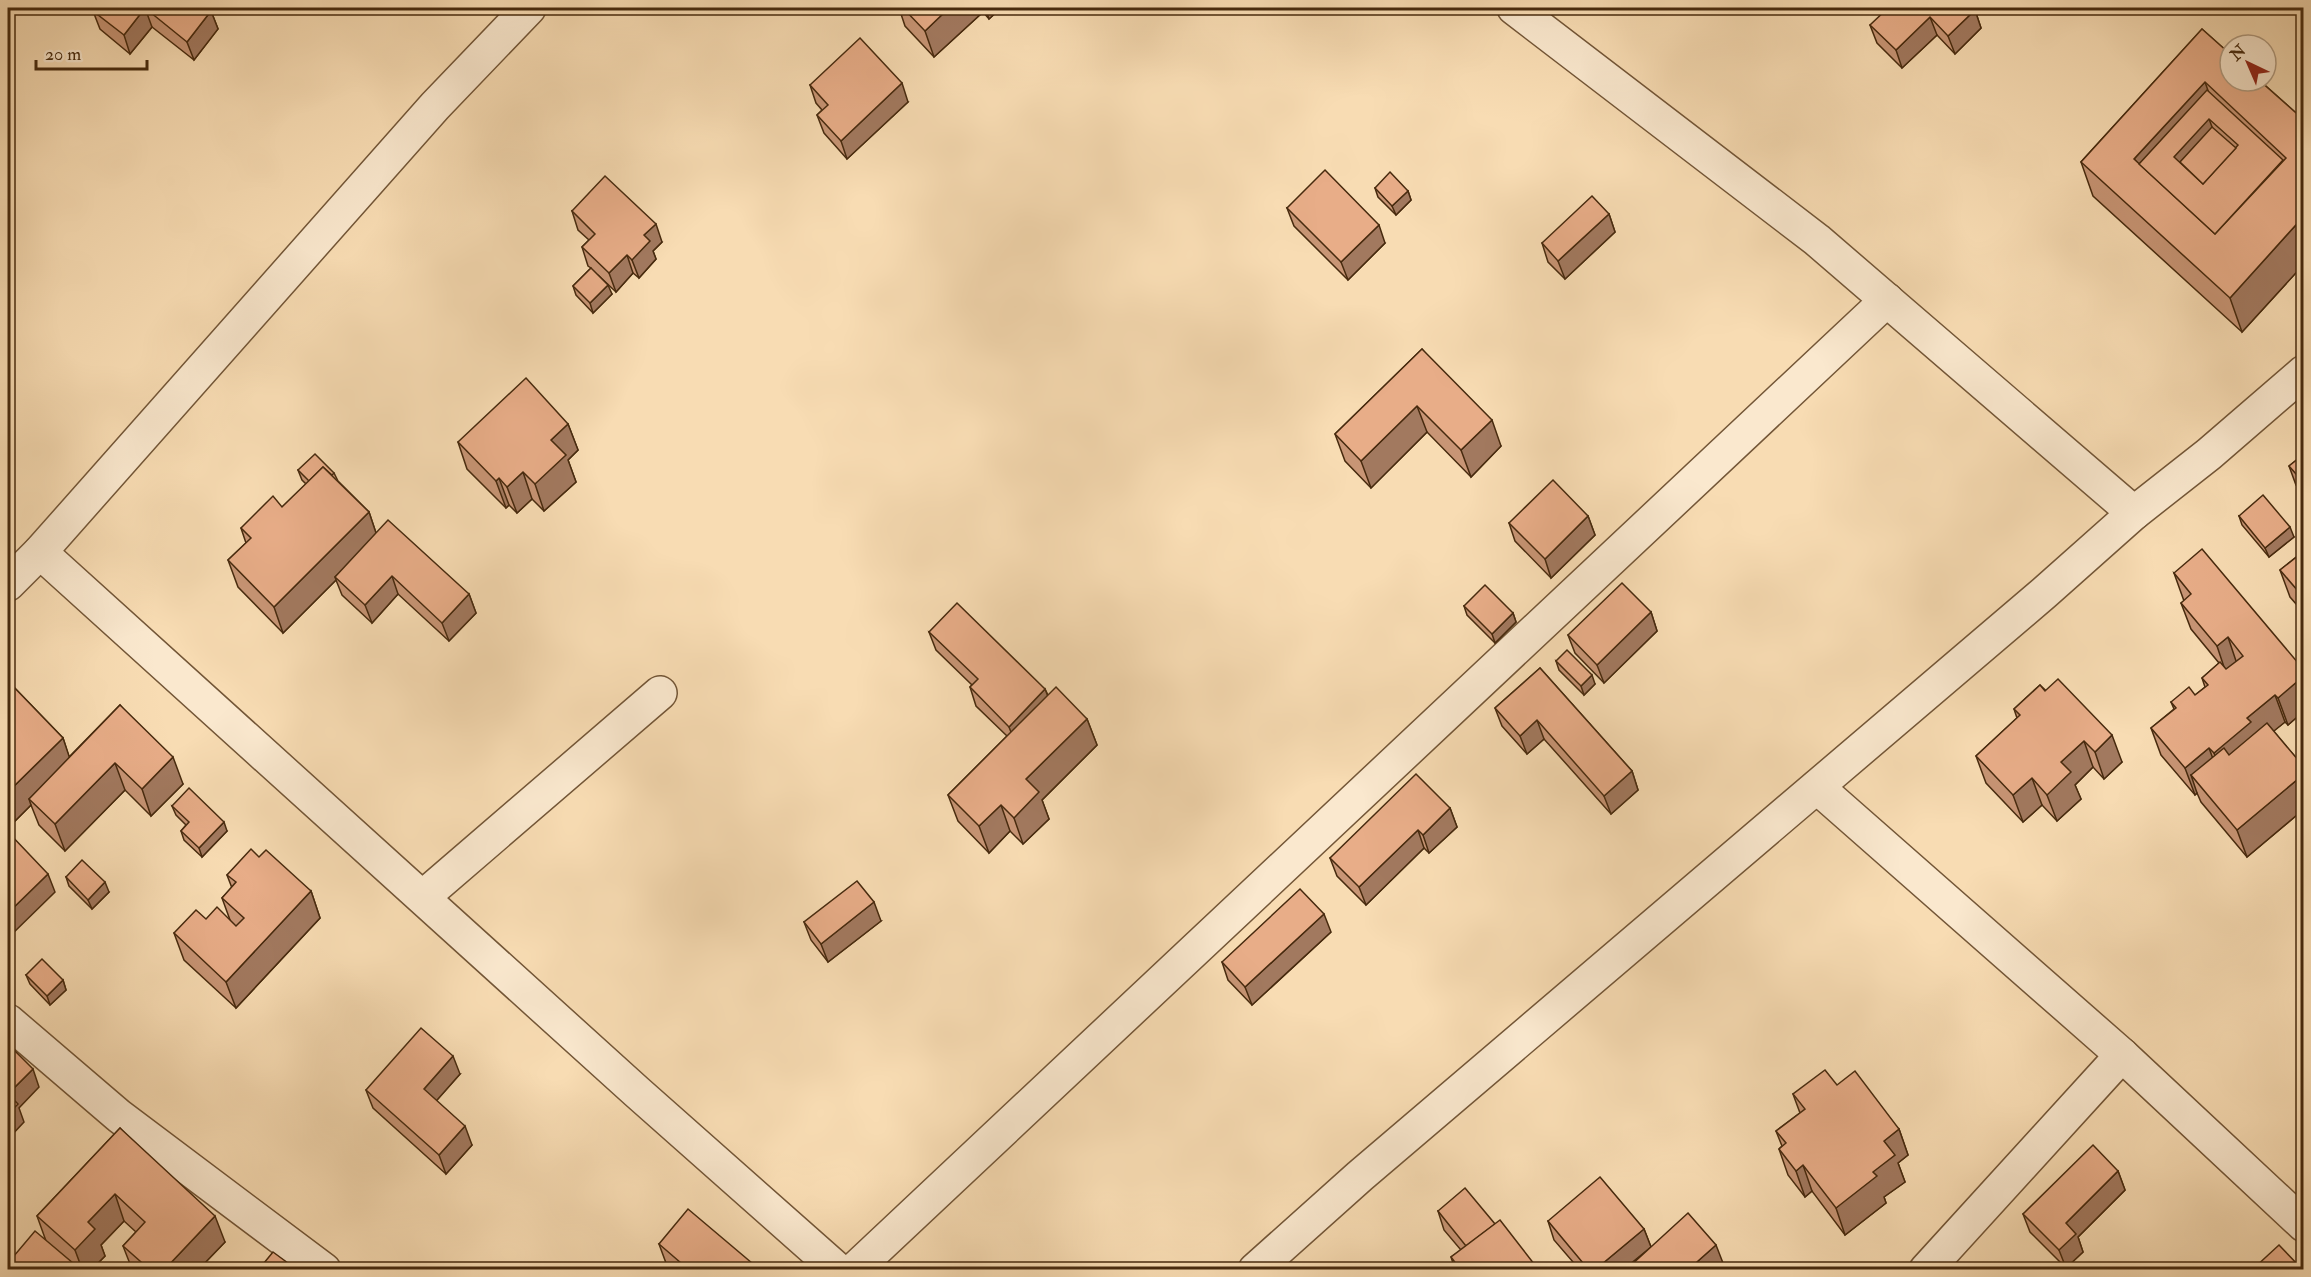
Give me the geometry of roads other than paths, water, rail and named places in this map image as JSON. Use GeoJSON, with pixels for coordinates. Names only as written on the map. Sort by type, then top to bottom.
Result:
{"type":"FeatureCollection","features":[{"type":"Feature","properties":{"kind":"street"},"geometry":{"type":"LineString","coordinates":[[8,584],[40,552],[435,105],[530,8]]}},
{"type":"Feature","properties":{"kind":"street"},"geometry":{"type":"LineString","coordinates":[[1514,8],[1817,240],[2134,513]]}},
{"type":"Feature","properties":{"kind":"street"},"geometry":{"type":"LineString","coordinates":[[854,1269],[1887,300]]}},
{"type":"Feature","properties":{"kind":"street"},"geometry":{"type":"LineString","coordinates":[[1255,1269],[1360,1176],[2044,593],[2134,513],[2209,454],[2304,372]]}},
{"type":"Feature","properties":{"kind":"street"},"geometry":{"type":"LineString","coordinates":[[40,552],[637,1092],[838,1269]]}},
{"type":"Feature","properties":{"kind":"street"},"geometry":{"type":"LineString","coordinates":[[423,897],[660,693]]}},
{"type":"Feature","properties":{"kind":"street"},"geometry":{"type":"LineString","coordinates":[[1817,787],[2122,1055],[2304,1225]]}},
{"type":"Feature","properties":{"kind":"street"},"geometry":{"type":"LineString","coordinates":[[8,1021],[119,1116],[324,1269]]}},
{"type":"Feature","properties":{"kind":"street"},"geometry":{"type":"LineString","coordinates":[[1926,1269],[2122,1055]]}}]}
